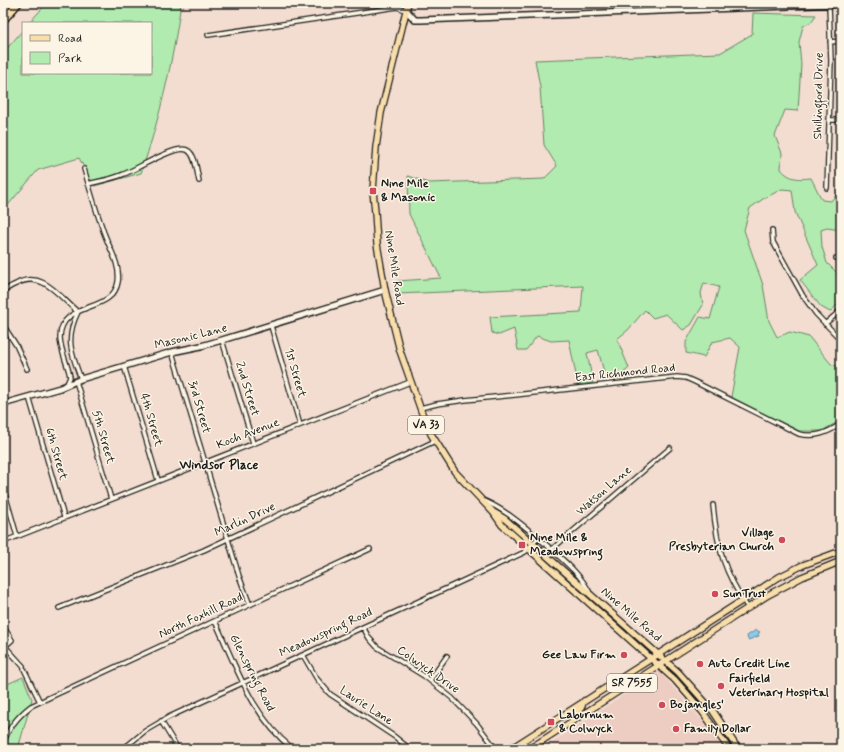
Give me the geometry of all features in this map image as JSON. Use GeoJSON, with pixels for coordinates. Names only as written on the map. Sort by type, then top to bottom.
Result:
{"type":"FeatureCollection","features":[{"type":"Feature","properties":{"kind":"highway"},"geometry":{"type":"LineString","coordinates":[[3,20],[18,3]]}},
{"type":"Feature","properties":{"kind":"main road","name":"Nine Mile Road"},"geometry":{"type":"LineString","coordinates":[[408,3],[379,124],[375,162],[374,212],[378,250],[385,290],[400,351],[420,408],[435,441],[455,472],[493,512],[502,525],[681,686],[700,707],[729,749]]}},
{"type":"Feature","properties":{"kind":"main road","name":"Nine Mile Road"},"geometry":{"type":"LineString","coordinates":[[493,512],[505,519],[686,680],[725,727],[738,749]]}},
{"type":"Feature","properties":{"kind":"main road"},"geometry":{"type":"LineString","coordinates":[[510,749],[743,600],[793,570],[841,551]]}},
{"type":"Feature","properties":{"kind":"main road"},"geometry":{"type":"LineString","coordinates":[[659,665],[748,608],[795,581],[841,562]]}},
{"type":"Feature","properties":{"kind":"main road","name":"SR 7555"},"geometry":{"type":"LineString","coordinates":[[573,721],[659,665]]}},
{"type":"Feature","properties":{"kind":"main road"},"geometry":{"type":"LineString","coordinates":[[529,749],[573,721],[572,716],[574,712],[581,708],[584,701]]}},
{"type":"Feature","properties":{"kind":"street"},"geometry":{"type":"LineString","coordinates":[[208,35],[397,7],[406,10],[415,20],[421,20],[841,4]]}},
{"type":"Feature","properties":{"kind":"street","name":"Shillingford Drive"},"geometry":{"type":"LineString","coordinates":[[826,188],[829,120],[829,5]]}},
{"type":"Feature","properties":{"kind":"street"},"geometry":{"type":"LineString","coordinates":[[830,42],[841,41]]}},
{"type":"Feature","properties":{"kind":"street"},"geometry":{"type":"LineString","coordinates":[[829,120],[841,120]]}},
{"type":"Feature","properties":{"kind":"street"},"geometry":{"type":"LineString","coordinates":[[88,184],[124,174],[160,157],[183,150],[188,150],[192,155],[199,181]]}},
{"type":"Feature","properties":{"kind":"street"},"geometry":{"type":"LineString","coordinates":[[67,384],[70,377],[70,372],[60,342],[60,335],[64,323],[68,317],[107,299],[115,290],[118,280],[115,260],[102,228],[84,169]]}},
{"type":"Feature","properties":{"kind":"street"},"geometry":{"type":"LineString","coordinates":[[772,230],[772,242],[803,296],[841,340]]}},
{"type":"Feature","properties":{"kind":"street"},"geometry":{"type":"LineString","coordinates":[[836,258],[841,258]]}},
{"type":"Feature","properties":{"kind":"street"},"geometry":{"type":"LineString","coordinates":[[4,290],[22,281],[32,280],[43,283],[58,292],[70,306],[78,312]]}},
{"type":"Feature","properties":{"kind":"street","name":"Masonic Lane"},"geometry":{"type":"LineString","coordinates":[[3,404],[172,352],[201,346],[271,326],[385,290]]}},
{"type":"Feature","properties":{"kind":"street"},"geometry":{"type":"LineString","coordinates":[[826,324],[841,310]]}},
{"type":"Feature","properties":{"kind":"street","name":"5th Street"},"geometry":{"type":"LineString","coordinates":[[78,312],[71,328],[70,336],[72,350],[111,499]]}},
{"type":"Feature","properties":{"kind":"street"},"geometry":{"type":"LineString","coordinates":[[3,325],[16,345],[27,369]]}},
{"type":"Feature","properties":{"kind":"street","name":"1st Street"},"geometry":{"type":"LineString","coordinates":[[271,326],[300,424]]}},
{"type":"Feature","properties":{"kind":"street","name":"2nd Street"},"geometry":{"type":"LineString","coordinates":[[222,340],[253,443]]}},
{"type":"Feature","properties":{"kind":"street","name":"3rd Street"},"geometry":{"type":"LineString","coordinates":[[172,352],[239,576],[250,604]]}},
{"type":"Feature","properties":{"kind":"street","name":"4th Street"},"geometry":{"type":"LineString","coordinates":[[124,366],[158,480]]}},
{"type":"Feature","properties":{"kind":"street","name":"East Richmond Road"},"geometry":{"type":"LineString","coordinates":[[420,408],[465,400],[677,377],[686,378],[695,382],[799,434],[809,436],[820,435],[841,424]]}},
{"type":"Feature","properties":{"kind":"street","name":"Koch Avenue"},"geometry":{"type":"LineString","coordinates":[[3,542],[410,382]]}},
{"type":"Feature","properties":{"kind":"street","name":"6th Street"},"geometry":{"type":"LineString","coordinates":[[29,397],[64,517]]}},
{"type":"Feature","properties":{"kind":"street","name":"Marlin Drive"},"geometry":{"type":"LineString","coordinates":[[59,608],[228,539],[435,441]]}},
{"type":"Feature","properties":{"kind":"street","name":"Watson Lane"},"geometry":{"type":"LineString","coordinates":[[552,550],[670,448]]}},
{"type":"Feature","properties":{"kind":"street"},"geometry":{"type":"LineString","coordinates":[[3,487],[17,536]]}},
{"type":"Feature","properties":{"kind":"street"},"geometry":{"type":"LineString","coordinates":[[479,498],[504,511],[552,550],[579,576],[592,596]]}},
{"type":"Feature","properties":{"kind":"street"},"geometry":{"type":"LineString","coordinates":[[713,505],[715,529],[727,572],[748,608]]}},
{"type":"Feature","properties":{"kind":"street","name":"Meadowspring Road"},"geometry":{"type":"LineString","coordinates":[[123,749],[145,731],[161,721],[473,577],[528,549],[538,538]]}},
{"type":"Feature","properties":{"kind":"street","name":"North Foxhill Road"},"geometry":{"type":"LineString","coordinates":[[3,744],[11,726],[31,706],[370,549]]}},
{"type":"Feature","properties":{"kind":"street","name":"Glenspring Road"},"geometry":{"type":"LineString","coordinates":[[215,621],[254,704],[278,736],[293,749]]}},
{"type":"Feature","properties":{"kind":"street"},"geometry":{"type":"LineString","coordinates":[[3,626],[12,638],[9,643],[4,646],[24,667],[40,702]]}},
{"type":"Feature","properties":{"kind":"street","name":"Colwyck Drive"},"geometry":{"type":"LineString","coordinates":[[363,627],[371,642],[377,647],[430,680],[452,698],[467,712],[496,749]]}},
{"type":"Feature","properties":{"kind":"street","name":"Laurie Lane"},"geometry":{"type":"LineString","coordinates":[[303,655],[317,680],[330,694],[391,734],[410,749]]}},
{"type":"Feature","properties":{"kind":"street"},"geometry":{"type":"LineString","coordinates":[[430,680],[447,656]]}},
{"type":"Feature","properties":{"kind":"street"},"geometry":{"type":"LineString","coordinates":[[161,721],[178,749]]}},
{"type":"Feature","properties":{"kind":"shaded area"},"geometry":{"type":"Polygon","coordinates":[[[675,3],[745,3],[675,6],[675,3]]]}},
{"type":"Feature","properties":{"kind":"shaded area"},"geometry":{"type":"Polygon","coordinates":[[[659,671],[714,734],[722,749],[543,749],[659,671]]]}},
{"type":"Feature","properties":{"kind":"green space"},"geometry":{"type":"Polygon","coordinates":[[[47,3],[181,3],[165,89],[141,173],[94,186],[79,158],[38,170],[3,211],[3,53],[22,31],[22,74],[152,74],[152,22],[30,22],[47,3]]]}},
{"type":"Feature","properties":{"kind":"green space"},"geometry":{"type":"Polygon","coordinates":[[[753,13],[816,15],[811,22],[803,26],[799,42],[801,64],[798,111],[785,110],[775,136],[782,153],[781,169],[784,173],[795,178],[811,178],[822,200],[831,201],[837,194],[841,195],[841,230],[827,228],[821,230],[822,247],[827,263],[838,274],[841,283],[841,301],[830,312],[821,307],[800,280],[818,265],[795,212],[792,190],[782,189],[750,208],[744,230],[763,285],[769,321],[777,337],[790,332],[809,337],[831,364],[841,367],[841,420],[822,431],[799,431],[731,397],[740,347],[730,338],[712,342],[704,357],[686,353],[686,342],[700,317],[710,319],[719,287],[704,283],[701,293],[703,305],[691,325],[683,330],[666,314],[653,318],[645,310],[628,330],[617,339],[629,368],[618,378],[604,372],[598,350],[587,353],[593,383],[578,385],[569,340],[551,341],[537,336],[526,350],[518,350],[514,329],[499,335],[492,333],[490,317],[581,312],[583,286],[397,294],[397,281],[441,278],[409,214],[408,176],[429,183],[544,179],[557,166],[544,145],[540,87],[535,60],[720,53],[752,34],[753,13]]]}},
{"type":"Feature","properties":{"kind":"green space"},"geometry":{"type":"Polygon","coordinates":[[[23,677],[32,699],[18,749],[3,749],[3,686],[23,677]]]}},
{"type":"Feature","properties":{"kind":"water"},"geometry":{"type":"Polygon","coordinates":[[[756,630],[760,632],[758,634],[759,636],[748,640],[747,636],[756,630]]]}},
{"type":"Feature","properties":{"kind":"place","name":"Nine Mile & Masonic"},"geometry":{"type":"Point","coordinates":[373,191]}},
{"type":"Feature","properties":{"kind":"place","name":"Village Presbyterian Church"},"geometry":{"type":"Point","coordinates":[782,540]}},
{"type":"Feature","properties":{"kind":"place","name":"Nine Mile & Meadowspring"},"geometry":{"type":"Point","coordinates":[522,545]}},
{"type":"Feature","properties":{"kind":"place","name":"SunTrust"},"geometry":{"type":"Point","coordinates":[715,594]}},
{"type":"Feature","properties":{"kind":"place","name":"Gee Law Firm"},"geometry":{"type":"Point","coordinates":[624,655]}},
{"type":"Feature","properties":{"kind":"place","name":"Auto Credit Line"},"geometry":{"type":"Point","coordinates":[700,664]}},
{"type":"Feature","properties":{"kind":"place","name":"Fairfield Veterinary Hospital"},"geometry":{"type":"Point","coordinates":[721,686]}},
{"type":"Feature","properties":{"kind":"place","name":"Bojangles'"},"geometry":{"type":"Point","coordinates":[662,705]}},
{"type":"Feature","properties":{"kind":"place","name":"Laburnum & Colwyck"},"geometry":{"type":"Point","coordinates":[551,722]}},
{"type":"Feature","properties":{"kind":"place","name":"Family Dollar"},"geometry":{"type":"Point","coordinates":[676,729]}},
{"type":"Feature","properties":{"kind":"district","name":"Windsor Place"},"geometry":{"type":"Point","coordinates":[219,465]}}]}
